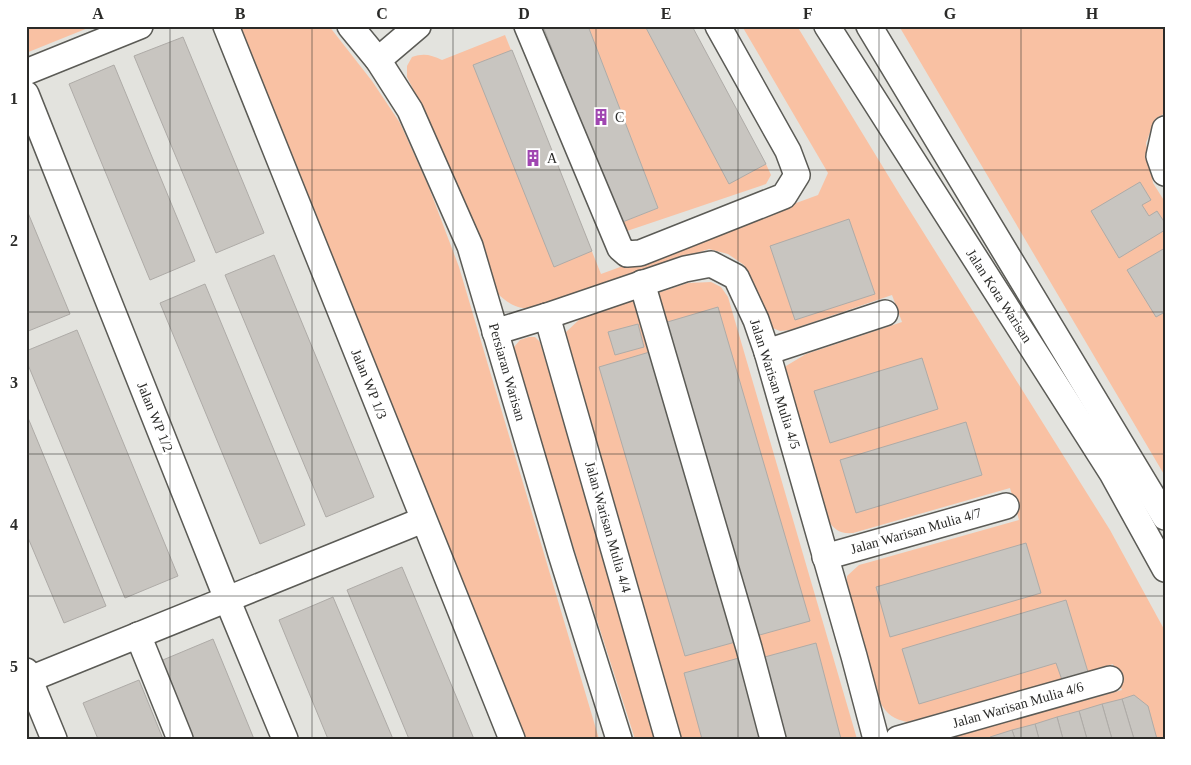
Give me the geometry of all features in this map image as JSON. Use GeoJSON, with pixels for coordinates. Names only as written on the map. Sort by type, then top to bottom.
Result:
{"type":"FeatureCollection","features":[{"type":"Feature","properties":{"kind":"street"},"geometry":{"type":"LineString","coordinates":[[26,72],[140,26]]}},
{"type":"Feature","properties":{"kind":"street","name":"Persiaran Warisan"},"geometry":{"type":"LineString","coordinates":[[350,26],[378,60],[410,110],[470,246],[560,554],[619,739]]}},
{"type":"Feature","properties":{"kind":"street"},"geometry":{"type":"LineString","coordinates":[[378,60],[418,26]]}},
{"type":"Feature","properties":{"kind":"street"},"geometry":{"type":"LineString","coordinates":[[527,26],[620,248],[627,254],[640,253],[784,196],[797,175],[788,151],[718,26]]}},
{"type":"Feature","properties":{"kind":"street","name":"Jalan Kota Warisan"},"geometry":{"type":"LineString","coordinates":[[827,26],[1112,473],[1165,569]]}},
{"type":"Feature","properties":{"kind":"street","name":"Jalan Kota Warisan"},"geometry":{"type":"LineString","coordinates":[[869,26],[1165,517]]}},
{"type":"Feature","properties":{"kind":"street"},"geometry":{"type":"LineString","coordinates":[[885,26],[902,58],[914,100]]}},
{"type":"Feature","properties":{"kind":"street","name":"Jalan WP 1/3"},"geometry":{"type":"LineString","coordinates":[[227,27],[512,739]]}},
{"type":"Feature","properties":{"kind":"street","name":"Jalan WP 1/2"},"geometry":{"type":"LineString","coordinates":[[26,94],[227,599],[285,739]]}},
{"type":"Feature","properties":{"kind":"street"},"geometry":{"type":"LineString","coordinates":[[1165,129],[1159,156],[1165,173]]}},
{"type":"Feature","properties":{"kind":"street","name":"Jalan Warisan Mulia 4/5"},"geometry":{"type":"LineString","coordinates":[[495,332],[685,269],[711,264],[736,277],[756,320],[768,352],[876,739]]}},
{"type":"Feature","properties":{"kind":"street"},"geometry":{"type":"LineString","coordinates":[[642,283],[749,648],[773,739]]}},
{"type":"Feature","properties":{"kind":"street"},"geometry":{"type":"LineString","coordinates":[[768,352],[885,313]]}},
{"type":"Feature","properties":{"kind":"street","name":"Jalan Warisan Mulia 4/4"},"geometry":{"type":"LineString","coordinates":[[548,316],[668,739]]}},
{"type":"Feature","properties":{"kind":"street","name":"Jalan Warisan Mulia 4/7"},"geometry":{"type":"LineString","coordinates":[[825,557],[1006,506]]}},
{"type":"Feature","properties":{"kind":"street"},"geometry":{"type":"LineString","coordinates":[[54,739],[28,675],[138,635],[423,520]]}},
{"type":"Feature","properties":{"kind":"street"},"geometry":{"type":"LineString","coordinates":[[138,635],[180,739]]}},
{"type":"Feature","properties":{"kind":"street","name":"Jalan Warisan Mulia 4/6"},"geometry":{"type":"LineString","coordinates":[[898,739],[1110,679]]}},
{"type":"Feature","properties":{"kind":"shaded area"},"geometry":{"type":"Polygon","coordinates":[[[26,26],[93,26],[26,53],[26,26]]]}},
{"type":"Feature","properties":{"kind":"shaded area"},"geometry":{"type":"Polygon","coordinates":[[[234,26],[329,26],[372,81],[400,123],[428,185],[459,267],[599,739],[524,739],[234,26]]]}},
{"type":"Feature","properties":{"kind":"shaded area"},"geometry":{"type":"Polygon","coordinates":[[[588,26],[645,26],[729,183],[766,164],[771,175],[766,184],[627,231],[622,229],[620,223],[658,208],[588,26]]]}},
{"type":"Feature","properties":{"kind":"shaded area"},"geometry":{"type":"Polygon","coordinates":[[[742,26],[797,26],[900,195],[1110,530],[1165,631],[1165,739],[944,739],[1122,690],[1113,664],[1062,680],[907,722],[891,716],[880,702],[847,583],[847,576],[859,565],[1019,520],[1010,488],[853,533],[844,533],[838,530],[827,519],[784,378],[786,366],[806,354],[902,322],[892,295],[790,330],[780,331],[770,327],[744,265],[728,254],[709,249],[529,309],[520,308],[498,294],[461,193],[407,77],[407,66],[412,57],[427,55],[442,60],[505,35],[601,274],[818,195],[828,173],[742,26]]]}},
{"type":"Feature","properties":{"kind":"shaded area"},"geometry":{"type":"Polygon","coordinates":[[[899,26],[1165,26],[1165,113],[1155,119],[1146,143],[1153,183],[1165,202],[1165,476],[899,26]]]}},
{"type":"Feature","properties":{"kind":"shaded area"},"geometry":{"type":"Polygon","coordinates":[[[711,282],[721,287],[728,297],[857,739],[681,739],[567,345],[566,332],[581,318],[688,283],[711,282]]]}},
{"type":"Feature","properties":{"kind":"shaded area"},"geometry":{"type":"Polygon","coordinates":[[[535,337],[540,342],[658,739],[635,739],[514,361],[514,347],[520,340],[535,337]]]}},
{"type":"Feature","properties":{"kind":"building","name":"C"},"geometry":{"type":"Polygon","coordinates":[[[543,26],[588,26],[658,208],[620,223],[543,26]]]}},
{"type":"Feature","properties":{"kind":"building"},"geometry":{"type":"Polygon","coordinates":[[[645,26],[692,26],[766,164],[729,184],[645,26]]]}},
{"type":"Feature","properties":{"kind":"building"},"geometry":{"type":"Polygon","coordinates":[[[183,37],[264,233],[216,253],[134,56],[183,37]]]}},
{"type":"Feature","properties":{"kind":"building","name":"A"},"geometry":{"type":"Polygon","coordinates":[[[512,50],[592,251],[554,267],[473,65],[512,50]]]}},
{"type":"Feature","properties":{"kind":"building"},"geometry":{"type":"Polygon","coordinates":[[[114,65],[195,261],[150,280],[69,84],[114,65]]]}},
{"type":"Feature","properties":{"kind":"building"},"geometry":{"type":"Polygon","coordinates":[[[1140,182],[1151,200],[1142,205],[1149,216],[1157,211],[1165,223],[1165,230],[1119,258],[1091,211],[1140,182]]]}},
{"type":"Feature","properties":{"kind":"building"},"geometry":{"type":"Polygon","coordinates":[[[26,208],[70,314],[26,332],[26,208]]]}},
{"type":"Feature","properties":{"kind":"building"},"geometry":{"type":"Polygon","coordinates":[[[849,219],[875,294],[795,320],[770,246],[849,219]]]}},
{"type":"Feature","properties":{"kind":"building"},"geometry":{"type":"Polygon","coordinates":[[[1165,248],[1165,312],[1156,317],[1127,270],[1165,248]]]}},
{"type":"Feature","properties":{"kind":"building"},"geometry":{"type":"Polygon","coordinates":[[[274,255],[374,497],[326,517],[225,275],[274,255]]]}},
{"type":"Feature","properties":{"kind":"building"},"geometry":{"type":"Polygon","coordinates":[[[205,284],[305,525],[260,544],[160,303],[205,284]]]}},
{"type":"Feature","properties":{"kind":"building"},"geometry":{"type":"Polygon","coordinates":[[[718,307],[810,621],[756,636],[664,323],[718,307]]]}},
{"type":"Feature","properties":{"kind":"building"},"geometry":{"type":"Polygon","coordinates":[[[638,324],[644,347],[615,355],[608,332],[638,324]]]}},
{"type":"Feature","properties":{"kind":"building"},"geometry":{"type":"Polygon","coordinates":[[[77,330],[178,576],[125,598],[26,360],[26,351],[77,330]]]}},
{"type":"Feature","properties":{"kind":"building"},"geometry":{"type":"Polygon","coordinates":[[[653,351],[739,641],[685,656],[599,367],[653,351]]]}},
{"type":"Feature","properties":{"kind":"building"},"geometry":{"type":"Polygon","coordinates":[[[922,358],[938,409],[830,443],[814,391],[922,358]]]}},
{"type":"Feature","properties":{"kind":"building"},"geometry":{"type":"Polygon","coordinates":[[[26,413],[106,606],[64,623],[26,533],[26,413]]]}},
{"type":"Feature","properties":{"kind":"building"},"geometry":{"type":"Polygon","coordinates":[[[966,422],[982,475],[856,513],[840,460],[966,422]]]}},
{"type":"Feature","properties":{"kind":"building"},"geometry":{"type":"Polygon","coordinates":[[[1026,543],[1041,593],[890,637],[876,587],[1026,543]]]}},
{"type":"Feature","properties":{"kind":"building"},"geometry":{"type":"Polygon","coordinates":[[[402,567],[474,739],[409,739],[347,590],[402,567]]]}},
{"type":"Feature","properties":{"kind":"building"},"geometry":{"type":"Polygon","coordinates":[[[333,597],[393,739],[328,739],[279,620],[333,597]]]}},
{"type":"Feature","properties":{"kind":"building"},"geometry":{"type":"Polygon","coordinates":[[[1066,600],[1088,672],[1062,680],[1056,663],[919,704],[902,649],[1066,600]]]}},
{"type":"Feature","properties":{"kind":"building"},"geometry":{"type":"Polygon","coordinates":[[[213,639],[254,739],[190,739],[158,662],[213,639]]]}},
{"type":"Feature","properties":{"kind":"building"},"geometry":{"type":"Polygon","coordinates":[[[816,643],[841,739],[782,739],[761,658],[816,643]]]}},
{"type":"Feature","properties":{"kind":"building"},"geometry":{"type":"Polygon","coordinates":[[[739,658],[761,739],[702,739],[684,673],[739,658]]]}},
{"type":"Feature","properties":{"kind":"building"},"geometry":{"type":"Polygon","coordinates":[[[139,680],[163,739],[98,739],[83,703],[139,680]]]}},
{"type":"Feature","properties":{"kind":"building"},"geometry":{"type":"Polygon","coordinates":[[[1134,695],[1148,706],[1157,739],[1134,739],[1122,699],[1134,695]]]}},
{"type":"Feature","properties":{"kind":"building"},"geometry":{"type":"Polygon","coordinates":[[[1122,699],[1134,739],[1112,739],[1102,704],[1122,699]]]}},
{"type":"Feature","properties":{"kind":"building"},"geometry":{"type":"Polygon","coordinates":[[[1102,704],[1112,739],[1087,739],[1079,711],[1102,704]]]}},
{"type":"Feature","properties":{"kind":"building"},"geometry":{"type":"Polygon","coordinates":[[[1079,711],[1087,739],[1063,739],[1057,717],[1079,711]]]}},
{"type":"Feature","properties":{"kind":"building"},"geometry":{"type":"Polygon","coordinates":[[[1057,717],[1063,739],[1039,739],[1035,724],[1057,717]]]}},
{"type":"Feature","properties":{"kind":"building"},"geometry":{"type":"Polygon","coordinates":[[[1035,724],[1039,739],[1015,739],[1012,730],[1035,724]]]}},
{"type":"Feature","properties":{"kind":"building"},"geometry":{"type":"Polygon","coordinates":[[[1012,730],[1015,739],[991,739],[990,737],[1012,730]]]}},
{"type":"Feature","properties":{"kind":"place","name":"C"},"geometry":{"type":"Point","coordinates":[601,117]}},
{"type":"Feature","properties":{"kind":"place","name":"A"},"geometry":{"type":"Point","coordinates":[533,158]}}]}
